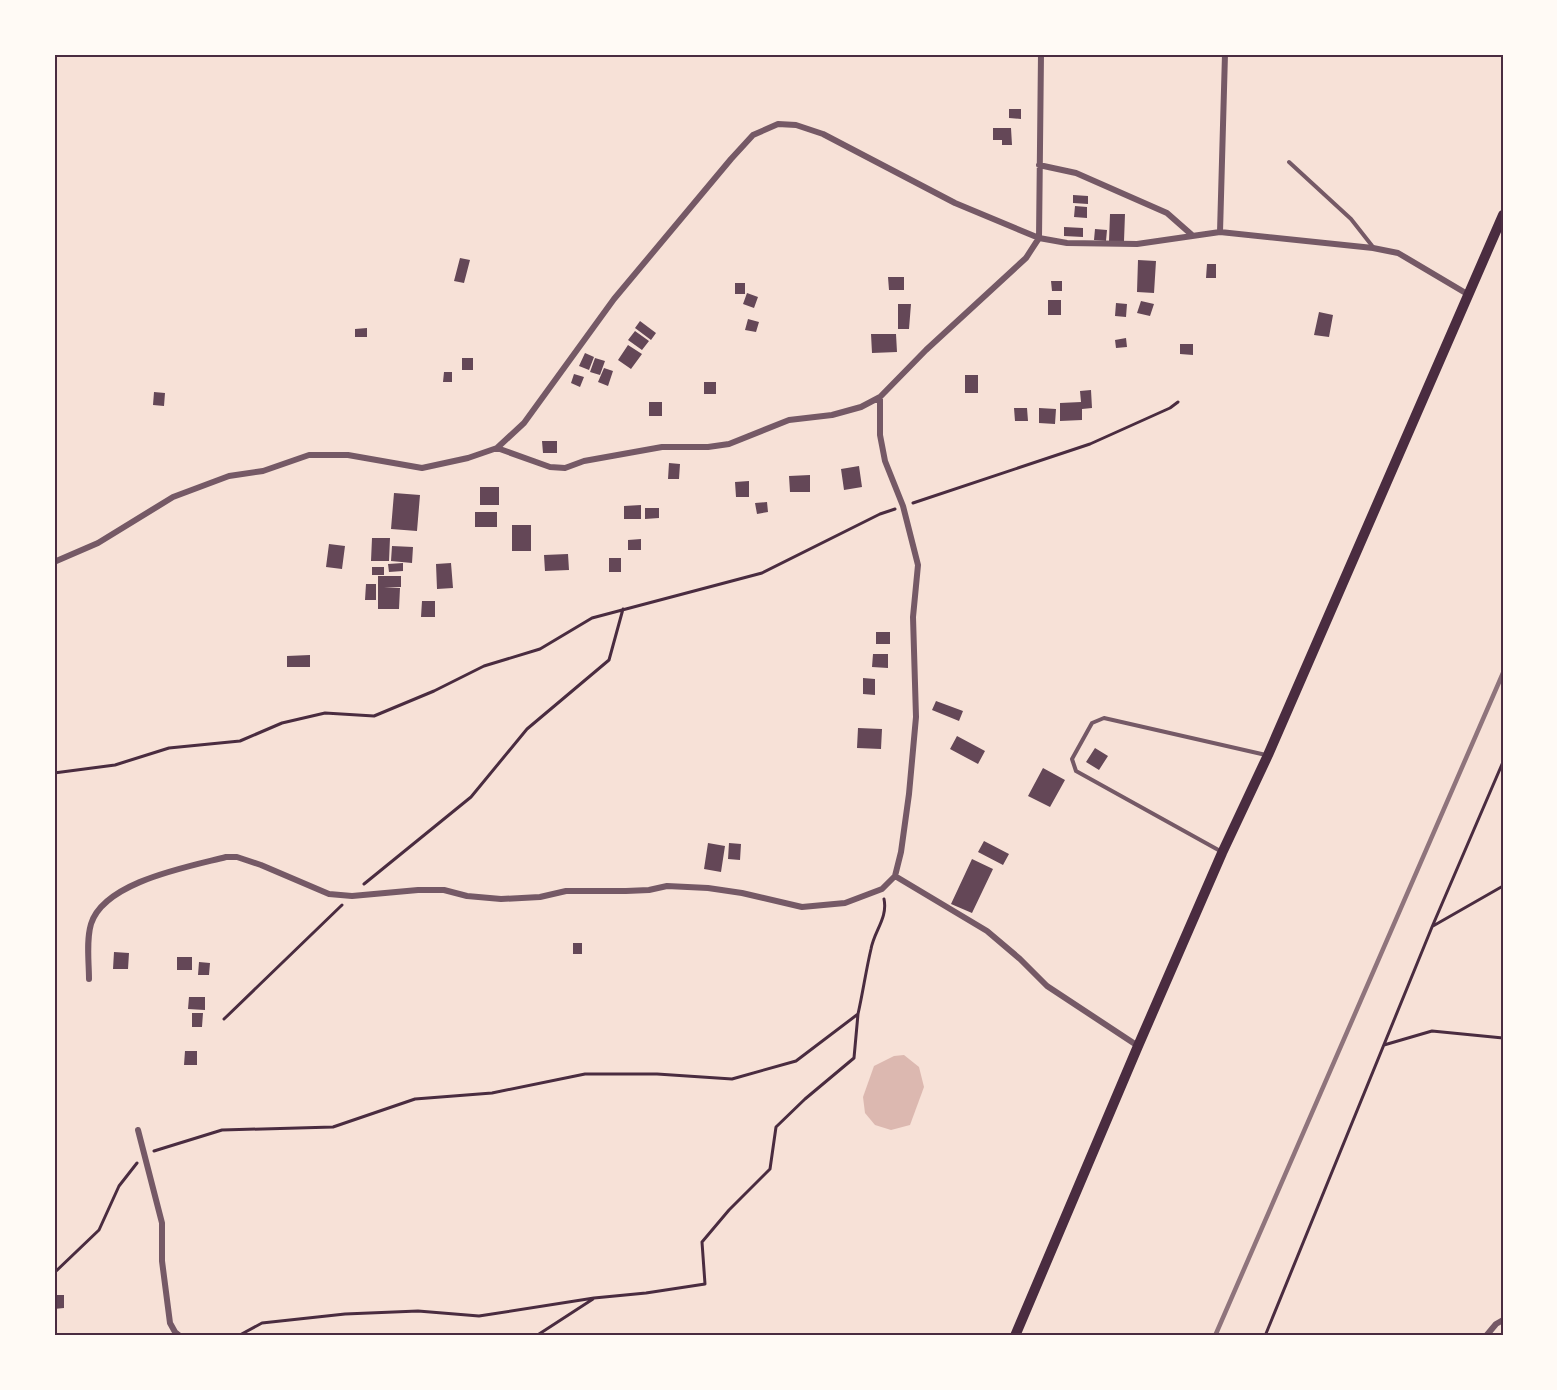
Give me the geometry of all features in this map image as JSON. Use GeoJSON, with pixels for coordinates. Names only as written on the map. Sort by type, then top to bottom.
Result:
{"type":"FeatureCollection","features":[{"type":"Feature","properties":{"kind":"main road"},"geometry":{"type":"LineString","coordinates":[[1015,1336],[1222,853],[1268,755],[1503,215]]}},
{"type":"Feature","properties":{"kind":"street"},"geometry":{"type":"LineString","coordinates":[[497,448],[550,467],[565,468],[584,461],[662,447],[708,447],[729,444],[789,420],[832,415],[861,407],[880,397],[926,350],[1026,258],[1038,238],[1041,54]]}},
{"type":"Feature","properties":{"kind":"street"},"geometry":{"type":"LineString","coordinates":[[1220,232],[1225,54]]}},
{"type":"Feature","properties":{"kind":"street"},"geometry":{"type":"LineString","coordinates":[[54,562],[75,555],[98,543],[173,498],[228,476],[263,471],[309,455],[348,455],[422,468],[468,458],[497,448],[524,423],[614,299],[731,159],[753,135],[778,124],[796,125],[823,134],[955,203],[1038,238],[1067,243],[1137,244],[1220,232],[1373,248],[1398,253],[1469,295]]}},
{"type":"Feature","properties":{"kind":"street"},"geometry":{"type":"LineString","coordinates":[[1039,165],[1076,173],[1167,213],[1192,235]]}},
{"type":"Feature","properties":{"kind":"street"},"geometry":{"type":"LineString","coordinates":[[89,979],[90,930],[99,908],[122,890],[148,879],[226,857],[237,857],[261,865],[328,894],[352,896],[444,890],[467,896],[501,899],[540,897],[566,891],[649,890],[667,886],[731,891],[802,907],[844,903],[882,889],[895,876],[901,852],[916,717],[913,617],[918,565],[903,506],[885,461],[880,435],[880,397]]}},
{"type":"Feature","properties":{"kind":"street"},"geometry":{"type":"LineString","coordinates":[[895,876],[987,931],[1047,986],[1138,1046]]}},
{"type":"Feature","properties":{"kind":"street"},"geometry":{"type":"LineString","coordinates":[[138,1130],[162,1223],[162,1261],[170,1323],[180,1336]]}},
{"type":"Feature","properties":{"kind":"street"},"geometry":{"type":"LineString","coordinates":[[1486,1336],[1496,1324],[1503,1320]]}},
{"type":"Feature","properties":{"kind":"lane"},"geometry":{"type":"LineString","coordinates":[[1289,162],[1351,219],[1373,248]]}},
{"type":"Feature","properties":{"kind":"lane"},"geometry":{"type":"LineString","coordinates":[[1222,853],[1076,771],[1072,759],[1092,723],[1104,718],[1268,755]]}},
{"type":"Feature","properties":{"kind":"path"},"geometry":{"type":"LineString","coordinates":[[54,773],[115,765],[169,747],[240,741],[282,723],[325,713],[374,716],[434,691],[484,666],[540,649],[592,618],[762,573],[880,514],[1090,444],[1170,408],[1178,402]]}},
{"type":"Feature","properties":{"kind":"path"},"geometry":{"type":"LineString","coordinates":[[224,1018],[352,896],[471,797],[527,729],[609,660],[623,609]]}},
{"type":"Feature","properties":{"kind":"path"},"geometry":{"type":"LineString","coordinates":[[1265,1336],[1432,927],[1503,762]]}},
{"type":"Feature","properties":{"kind":"path"},"geometry":{"type":"LineString","coordinates":[[1432,927],[1503,886]]}},
{"type":"Feature","properties":{"kind":"path"},"geometry":{"type":"LineString","coordinates":[[238,1336],[262,1323],[335,1315],[418,1311],[479,1316],[705,1284],[702,1242],[729,1210],[770,1169],[776,1127],[854,1058],[858,1014],[871,946],[885,907],[882,889]]}},
{"type":"Feature","properties":{"kind":"path"},"geometry":{"type":"LineString","coordinates":[[54,1274],[99,1230],[119,1186],[144,1154],[222,1130],[333,1127],[415,1099],[492,1093],[585,1074],[657,1074],[732,1079],[796,1061],[858,1014]]}},
{"type":"Feature","properties":{"kind":"path"},"geometry":{"type":"LineString","coordinates":[[1384,1045],[1432,1030],[1503,1038]]}},
{"type":"Feature","properties":{"kind":"path"},"geometry":{"type":"LineString","coordinates":[[536,1336],[594,1298]]}},
{"type":"Feature","properties":{"kind":"shaded area"},"geometry":{"type":"Polygon","coordinates":[[[904,1055],[919,1067],[924,1087],[910,1125],[891,1130],[875,1125],[865,1113],[863,1097],[874,1066],[894,1056],[904,1055]]]}},
{"type":"Feature","properties":{"kind":"building"},"geometry":{"type":"Polygon","coordinates":[[[1009,109],[1021,109],[1021,119],[1009,118],[1009,109]]]}},
{"type":"Feature","properties":{"kind":"building"},"geometry":{"type":"Polygon","coordinates":[[[993,128],[1011,128],[1012,145],[1002,145],[1002,140],[993,140],[993,128]]]}},
{"type":"Feature","properties":{"kind":"building"},"geometry":{"type":"Polygon","coordinates":[[[1073,195],[1088,196],[1088,204],[1073,203],[1073,195]]]}},
{"type":"Feature","properties":{"kind":"building"},"geometry":{"type":"Polygon","coordinates":[[[1075,206],[1087,207],[1087,218],[1074,217],[1075,206]]]}},
{"type":"Feature","properties":{"kind":"building"},"geometry":{"type":"Polygon","coordinates":[[[1110,214],[1125,214],[1124,241],[1109,241],[1110,214]]]}},
{"type":"Feature","properties":{"kind":"building"},"geometry":{"type":"Polygon","coordinates":[[[1064,227],[1083,228],[1083,237],[1064,236],[1064,227]]]}},
{"type":"Feature","properties":{"kind":"building"},"geometry":{"type":"Polygon","coordinates":[[[1095,229],[1107,230],[1106,241],[1094,240],[1095,229]]]}},
{"type":"Feature","properties":{"kind":"building"},"geometry":{"type":"Polygon","coordinates":[[[460,258],[470,260],[464,283],[454,281],[460,258]]]}},
{"type":"Feature","properties":{"kind":"building"},"geometry":{"type":"Polygon","coordinates":[[[1138,260],[1156,261],[1154,293],[1137,292],[1138,260]]]}},
{"type":"Feature","properties":{"kind":"building"},"geometry":{"type":"Polygon","coordinates":[[[1207,264],[1216,264],[1216,278],[1206,278],[1207,264]]]}},
{"type":"Feature","properties":{"kind":"building"},"geometry":{"type":"Polygon","coordinates":[[[888,277],[904,277],[904,290],[889,290],[888,277]]]}},
{"type":"Feature","properties":{"kind":"building"},"geometry":{"type":"Polygon","coordinates":[[[1051,281],[1062,281],[1062,291],[1052,291],[1051,281]]]}},
{"type":"Feature","properties":{"kind":"building"},"geometry":{"type":"Polygon","coordinates":[[[735,283],[745,283],[745,294],[735,294],[735,283]]]}},
{"type":"Feature","properties":{"kind":"building"},"geometry":{"type":"Polygon","coordinates":[[[747,293],[758,297],[754,308],[743,304],[747,293]]]}},
{"type":"Feature","properties":{"kind":"building"},"geometry":{"type":"Polygon","coordinates":[[[1048,300],[1061,300],[1061,315],[1048,315],[1048,300]]]}},
{"type":"Feature","properties":{"kind":"building"},"geometry":{"type":"Polygon","coordinates":[[[1141,301],[1154,304],[1150,316],[1137,313],[1141,301]]]}},
{"type":"Feature","properties":{"kind":"building"},"geometry":{"type":"Polygon","coordinates":[[[1116,303],[1127,304],[1126,317],[1115,316],[1116,303]]]}},
{"type":"Feature","properties":{"kind":"building"},"geometry":{"type":"Polygon","coordinates":[[[898,304],[911,304],[909,329],[898,329],[898,304]]]}},
{"type":"Feature","properties":{"kind":"building"},"geometry":{"type":"Polygon","coordinates":[[[1319,312],[1333,315],[1329,337],[1314,335],[1319,312]]]}},
{"type":"Feature","properties":{"kind":"building"},"geometry":{"type":"Polygon","coordinates":[[[748,319],[759,322],[756,332],[745,330],[748,319]]]}},
{"type":"Feature","properties":{"kind":"building"},"geometry":{"type":"Polygon","coordinates":[[[640,321],[656,333],[651,340],[635,328],[640,321]]]}},
{"type":"Feature","properties":{"kind":"building"},"geometry":{"type":"Polygon","coordinates":[[[367,328],[367,337],[355,337],[355,329],[367,328]]]}},
{"type":"Feature","properties":{"kind":"building"},"geometry":{"type":"Polygon","coordinates":[[[635,331],[649,341],[642,350],[628,340],[635,331]]]}},
{"type":"Feature","properties":{"kind":"building"},"geometry":{"type":"Polygon","coordinates":[[[871,334],[896,334],[897,352],[872,353],[871,334]]]}},
{"type":"Feature","properties":{"kind":"building"},"geometry":{"type":"Polygon","coordinates":[[[1126,338],[1127,347],[1116,348],[1115,340],[1126,338]]]}},
{"type":"Feature","properties":{"kind":"building"},"geometry":{"type":"Polygon","coordinates":[[[1180,344],[1193,344],[1193,355],[1180,354],[1180,344]]]}},
{"type":"Feature","properties":{"kind":"building"},"geometry":{"type":"Polygon","coordinates":[[[628,345],[642,354],[631,369],[618,360],[628,345]]]}},
{"type":"Feature","properties":{"kind":"building"},"geometry":{"type":"Polygon","coordinates":[[[585,353],[594,357],[589,370],[579,366],[585,353]]]}},
{"type":"Feature","properties":{"kind":"building"},"geometry":{"type":"Polygon","coordinates":[[[462,358],[473,358],[473,370],[462,370],[462,358]]]}},
{"type":"Feature","properties":{"kind":"building"},"geometry":{"type":"Polygon","coordinates":[[[595,358],[605,361],[600,375],[590,372],[595,358]]]}},
{"type":"Feature","properties":{"kind":"building"},"geometry":{"type":"Polygon","coordinates":[[[604,368],[613,371],[608,386],[598,382],[604,368]]]}},
{"type":"Feature","properties":{"kind":"building"},"geometry":{"type":"Polygon","coordinates":[[[444,372],[452,372],[452,382],[443,382],[444,372]]]}},
{"type":"Feature","properties":{"kind":"building"},"geometry":{"type":"Polygon","coordinates":[[[574,374],[584,377],[580,387],[571,383],[574,374]]]}},
{"type":"Feature","properties":{"kind":"building"},"geometry":{"type":"Polygon","coordinates":[[[965,375],[978,375],[978,393],[965,393],[965,375]]]}},
{"type":"Feature","properties":{"kind":"building"},"geometry":{"type":"Polygon","coordinates":[[[704,382],[716,382],[716,394],[704,394],[704,382]]]}},
{"type":"Feature","properties":{"kind":"building"},"geometry":{"type":"Polygon","coordinates":[[[1091,390],[1092,408],[1082,409],[1082,420],[1060,421],[1060,403],[1081,402],[1080,391],[1091,390]]]}},
{"type":"Feature","properties":{"kind":"building"},"geometry":{"type":"Polygon","coordinates":[[[154,392],[165,393],[164,406],[153,405],[154,392]]]}},
{"type":"Feature","properties":{"kind":"building"},"geometry":{"type":"Polygon","coordinates":[[[649,402],[662,402],[662,416],[649,416],[649,402]]]}},
{"type":"Feature","properties":{"kind":"building"},"geometry":{"type":"Polygon","coordinates":[[[1014,408],[1027,408],[1028,421],[1015,421],[1014,408]]]}},
{"type":"Feature","properties":{"kind":"building"},"geometry":{"type":"Polygon","coordinates":[[[1039,408],[1056,409],[1055,424],[1039,423],[1039,408]]]}},
{"type":"Feature","properties":{"kind":"building"},"geometry":{"type":"Polygon","coordinates":[[[542,441],[557,441],[557,453],[543,453],[542,441]]]}},
{"type":"Feature","properties":{"kind":"building"},"geometry":{"type":"Polygon","coordinates":[[[669,463],[680,464],[679,479],[668,479],[669,463]]]}},
{"type":"Feature","properties":{"kind":"building"},"geometry":{"type":"Polygon","coordinates":[[[859,466],[862,487],[844,490],[841,469],[859,466]]]}},
{"type":"Feature","properties":{"kind":"building"},"geometry":{"type":"Polygon","coordinates":[[[810,475],[810,492],[790,492],[789,476],[810,475]]]}},
{"type":"Feature","properties":{"kind":"building"},"geometry":{"type":"Polygon","coordinates":[[[749,481],[749,497],[736,497],[735,482],[749,481]]]}},
{"type":"Feature","properties":{"kind":"building"},"geometry":{"type":"Polygon","coordinates":[[[480,487],[499,487],[499,505],[480,505],[480,487]]]}},
{"type":"Feature","properties":{"kind":"building"},"geometry":{"type":"Polygon","coordinates":[[[394,493],[420,495],[417,531],[391,529],[394,493]]]}},
{"type":"Feature","properties":{"kind":"building"},"geometry":{"type":"Polygon","coordinates":[[[767,502],[768,512],[757,514],[755,503],[767,502]]]}},
{"type":"Feature","properties":{"kind":"building"},"geometry":{"type":"Polygon","coordinates":[[[641,505],[641,519],[624,519],[624,506],[641,505]]]}},
{"type":"Feature","properties":{"kind":"building"},"geometry":{"type":"Polygon","coordinates":[[[645,508],[659,508],[659,518],[645,519],[645,508]]]}},
{"type":"Feature","properties":{"kind":"building"},"geometry":{"type":"Polygon","coordinates":[[[475,512],[497,512],[497,527],[475,527],[475,512]]]}},
{"type":"Feature","properties":{"kind":"building"},"geometry":{"type":"Polygon","coordinates":[[[512,525],[531,525],[531,551],[512,551],[512,525]]]}},
{"type":"Feature","properties":{"kind":"building"},"geometry":{"type":"Polygon","coordinates":[[[372,538],[390,538],[389,561],[371,561],[372,538]]]}},
{"type":"Feature","properties":{"kind":"building"},"geometry":{"type":"Polygon","coordinates":[[[641,539],[641,550],[628,550],[628,540],[641,539]]]}},
{"type":"Feature","properties":{"kind":"building"},"geometry":{"type":"Polygon","coordinates":[[[329,544],[345,546],[342,569],[326,567],[329,544]]]}},
{"type":"Feature","properties":{"kind":"building"},"geometry":{"type":"Polygon","coordinates":[[[392,546],[413,547],[412,563],[391,561],[392,546]]]}},
{"type":"Feature","properties":{"kind":"building"},"geometry":{"type":"Polygon","coordinates":[[[568,554],[569,570],[545,571],[544,555],[568,554]]]}},
{"type":"Feature","properties":{"kind":"building"},"geometry":{"type":"Polygon","coordinates":[[[609,558],[621,558],[621,572],[609,572],[609,558]]]}},
{"type":"Feature","properties":{"kind":"building"},"geometry":{"type":"Polygon","coordinates":[[[403,563],[403,571],[389,572],[388,564],[403,563]]]}},
{"type":"Feature","properties":{"kind":"building"},"geometry":{"type":"Polygon","coordinates":[[[451,563],[453,588],[437,589],[436,564],[451,563]]]}},
{"type":"Feature","properties":{"kind":"building"},"geometry":{"type":"Polygon","coordinates":[[[372,567],[384,567],[384,575],[372,575],[372,567]]]}},
{"type":"Feature","properties":{"kind":"building"},"geometry":{"type":"Polygon","coordinates":[[[378,576],[401,576],[401,587],[384,587],[400,588],[399,609],[378,609],[378,576]]]}},
{"type":"Feature","properties":{"kind":"building"},"geometry":{"type":"Polygon","coordinates":[[[366,584],[376,584],[376,600],[365,600],[366,584]]]}},
{"type":"Feature","properties":{"kind":"building"},"geometry":{"type":"Polygon","coordinates":[[[422,601],[435,601],[435,617],[421,617],[422,601]]]}},
{"type":"Feature","properties":{"kind":"building"},"geometry":{"type":"Polygon","coordinates":[[[876,632],[890,632],[890,644],[876,644],[876,632]]]}},
{"type":"Feature","properties":{"kind":"building"},"geometry":{"type":"Polygon","coordinates":[[[873,654],[888,654],[888,668],[872,667],[873,654]]]}},
{"type":"Feature","properties":{"kind":"building"},"geometry":{"type":"Polygon","coordinates":[[[310,655],[310,667],[287,667],[287,656],[310,655]]]}},
{"type":"Feature","properties":{"kind":"building"},"geometry":{"type":"Polygon","coordinates":[[[863,678],[875,679],[875,695],[863,694],[863,678]]]}},
{"type":"Feature","properties":{"kind":"building"},"geometry":{"type":"Polygon","coordinates":[[[936,701],[963,711],[959,721],[932,710],[936,701]]]}},
{"type":"Feature","properties":{"kind":"building"},"geometry":{"type":"Polygon","coordinates":[[[858,728],[882,729],[881,749],[857,748],[858,728]]]}},
{"type":"Feature","properties":{"kind":"building"},"geometry":{"type":"Polygon","coordinates":[[[957,736],[985,751],[978,764],[950,749],[957,736]]]}},
{"type":"Feature","properties":{"kind":"building"},"geometry":{"type":"Polygon","coordinates":[[[1095,748],[1108,756],[1099,770],[1086,762],[1095,748]]]}},
{"type":"Feature","properties":{"kind":"building"},"geometry":{"type":"Polygon","coordinates":[[[1043,768],[1065,780],[1050,807],[1028,796],[1043,768]]]}},
{"type":"Feature","properties":{"kind":"building"},"geometry":{"type":"Polygon","coordinates":[[[984,841],[1009,854],[1003,865],[978,852],[984,841]]]}},
{"type":"Feature","properties":{"kind":"building"},"geometry":{"type":"Polygon","coordinates":[[[708,843],[725,846],[721,872],[704,869],[708,843]]]}},
{"type":"Feature","properties":{"kind":"building"},"geometry":{"type":"Polygon","coordinates":[[[729,843],[741,844],[740,860],[728,859],[729,843]]]}},
{"type":"Feature","properties":{"kind":"building"},"geometry":{"type":"Polygon","coordinates":[[[972,859],[993,869],[972,913],[951,904],[972,859]]]}},
{"type":"Feature","properties":{"kind":"building"},"geometry":{"type":"Polygon","coordinates":[[[573,943],[582,943],[582,954],[573,954],[573,943]]]}},
{"type":"Feature","properties":{"kind":"building"},"geometry":{"type":"Polygon","coordinates":[[[114,952],[129,953],[128,969],[113,969],[114,952]]]}},
{"type":"Feature","properties":{"kind":"building"},"geometry":{"type":"Polygon","coordinates":[[[177,957],[192,957],[192,970],[177,970],[177,957]]]}},
{"type":"Feature","properties":{"kind":"building"},"geometry":{"type":"Polygon","coordinates":[[[199,962],[210,963],[209,975],[198,975],[199,962]]]}},
{"type":"Feature","properties":{"kind":"building"},"geometry":{"type":"Polygon","coordinates":[[[189,997],[205,997],[205,1010],[188,1009],[189,997]]]}},
{"type":"Feature","properties":{"kind":"building"},"geometry":{"type":"Polygon","coordinates":[[[192,1013],[203,1013],[202,1027],[192,1027],[192,1013]]]}},
{"type":"Feature","properties":{"kind":"building"},"geometry":{"type":"Polygon","coordinates":[[[185,1051],[197,1051],[197,1065],[184,1065],[185,1051]]]}},
{"type":"Feature","properties":{"kind":"building"},"geometry":{"type":"Polygon","coordinates":[[[54,1295],[64,1295],[64,1308],[54,1309],[54,1295]]]}},
{"type":"Feature","properties":{"kind":"railway"},"geometry":{"type":"LineString","coordinates":[[1215,1336],[1503,673]]}}]}
